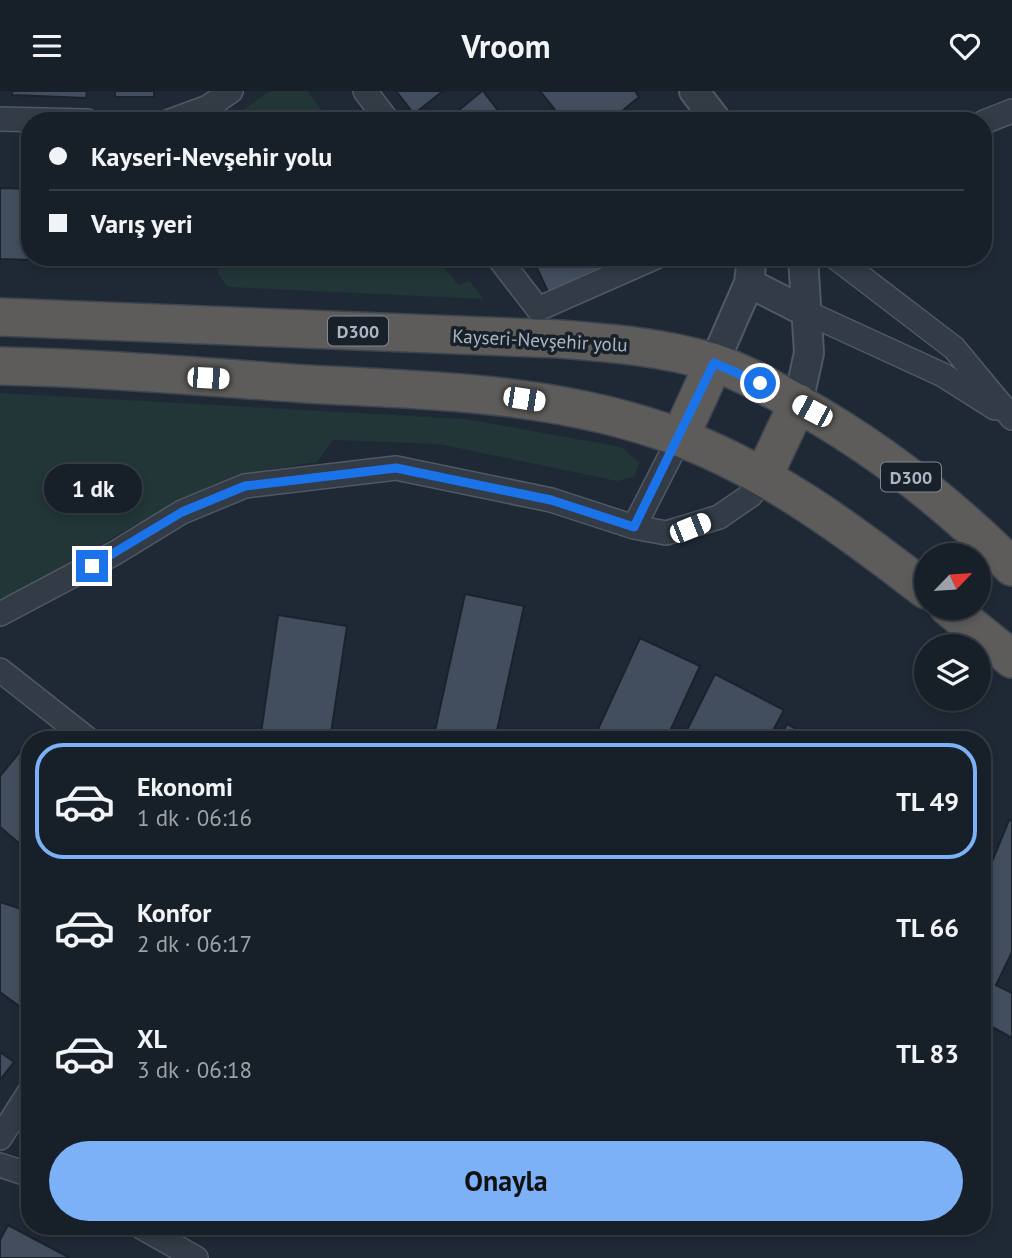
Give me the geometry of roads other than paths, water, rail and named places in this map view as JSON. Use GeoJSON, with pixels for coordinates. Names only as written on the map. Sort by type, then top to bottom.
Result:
{"type":"FeatureCollection","features":[{"type":"Feature","properties":{"kind":"highway","name":"Kayseri-Nevşehir yolu"},"geometry":{"type":"LineString","coordinates":[[0,317],[560,339],[646,347],[714,363],[798,403],[889,460],[929,491],[1012,567]]}},
{"type":"Feature","properties":{"kind":"highway"},"geometry":{"type":"LineString","coordinates":[[680,437],[714,363]]}},
{"type":"Feature","properties":{"kind":"highway"},"geometry":{"type":"LineString","coordinates":[[0,366],[481,394],[566,405],[680,437],[763,477],[818,512],[914,581]]}},
{"type":"Feature","properties":{"kind":"highway"},"geometry":{"type":"LineString","coordinates":[[763,477],[798,403]]}},
{"type":"Feature","properties":{"kind":"highway"},"geometry":{"type":"LineString","coordinates":[[964,620],[1012,659]]}},
{"type":"Feature","properties":{"kind":"street"},"geometry":{"type":"LineString","coordinates":[[194,112],[208,107],[231,91]]}},
{"type":"Feature","properties":{"kind":"street"},"geometry":{"type":"LineString","coordinates":[[365,91],[381,112]]}},
{"type":"Feature","properties":{"kind":"street"},"geometry":{"type":"LineString","coordinates":[[694,91],[710,112]]}},
{"type":"Feature","properties":{"kind":"street"},"geometry":{"type":"LineString","coordinates":[[992,119],[1012,111]]}},
{"type":"Feature","properties":{"kind":"street"},"geometry":{"type":"LineString","coordinates":[[0,119],[21,119]]}},
{"type":"Feature","properties":{"kind":"street"},"geometry":{"type":"LineString","coordinates":[[505,266],[538,309],[636,266]]}},
{"type":"Feature","properties":{"kind":"street"},"geometry":{"type":"LineString","coordinates":[[798,403],[809,353],[804,266]]}},
{"type":"Feature","properties":{"kind":"street"},"geometry":{"type":"LineString","coordinates":[[847,266],[954,348],[1012,418]]}},
{"type":"Feature","properties":{"kind":"street"},"geometry":{"type":"LineString","coordinates":[[714,363],[751,270],[808,313],[943,375],[1012,418]]}},
{"type":"Feature","properties":{"kind":"street"},"geometry":{"type":"LineString","coordinates":[[634,527],[680,437]]}},
{"type":"Feature","properties":{"kind":"street"},"geometry":{"type":"LineString","coordinates":[[0,614],[115,553],[182,512],[245,486],[396,468],[551,500],[634,527],[666,533],[690,528],[719,517],[751,495],[763,477]]}},
{"type":"Feature","properties":{"kind":"street"},"geometry":{"type":"LineString","coordinates":[[0,670],[78,731]]}},
{"type":"Feature","properties":{"kind":"street"},"geometry":{"type":"LineString","coordinates":[[0,1138],[21,1105]]}},
{"type":"Feature","properties":{"kind":"street"},"geometry":{"type":"LineString","coordinates":[[0,1165],[21,1172]]}},
{"type":"Feature","properties":{"kind":"street"},"geometry":{"type":"LineString","coordinates":[[155,1235],[196,1258]]}}]}
